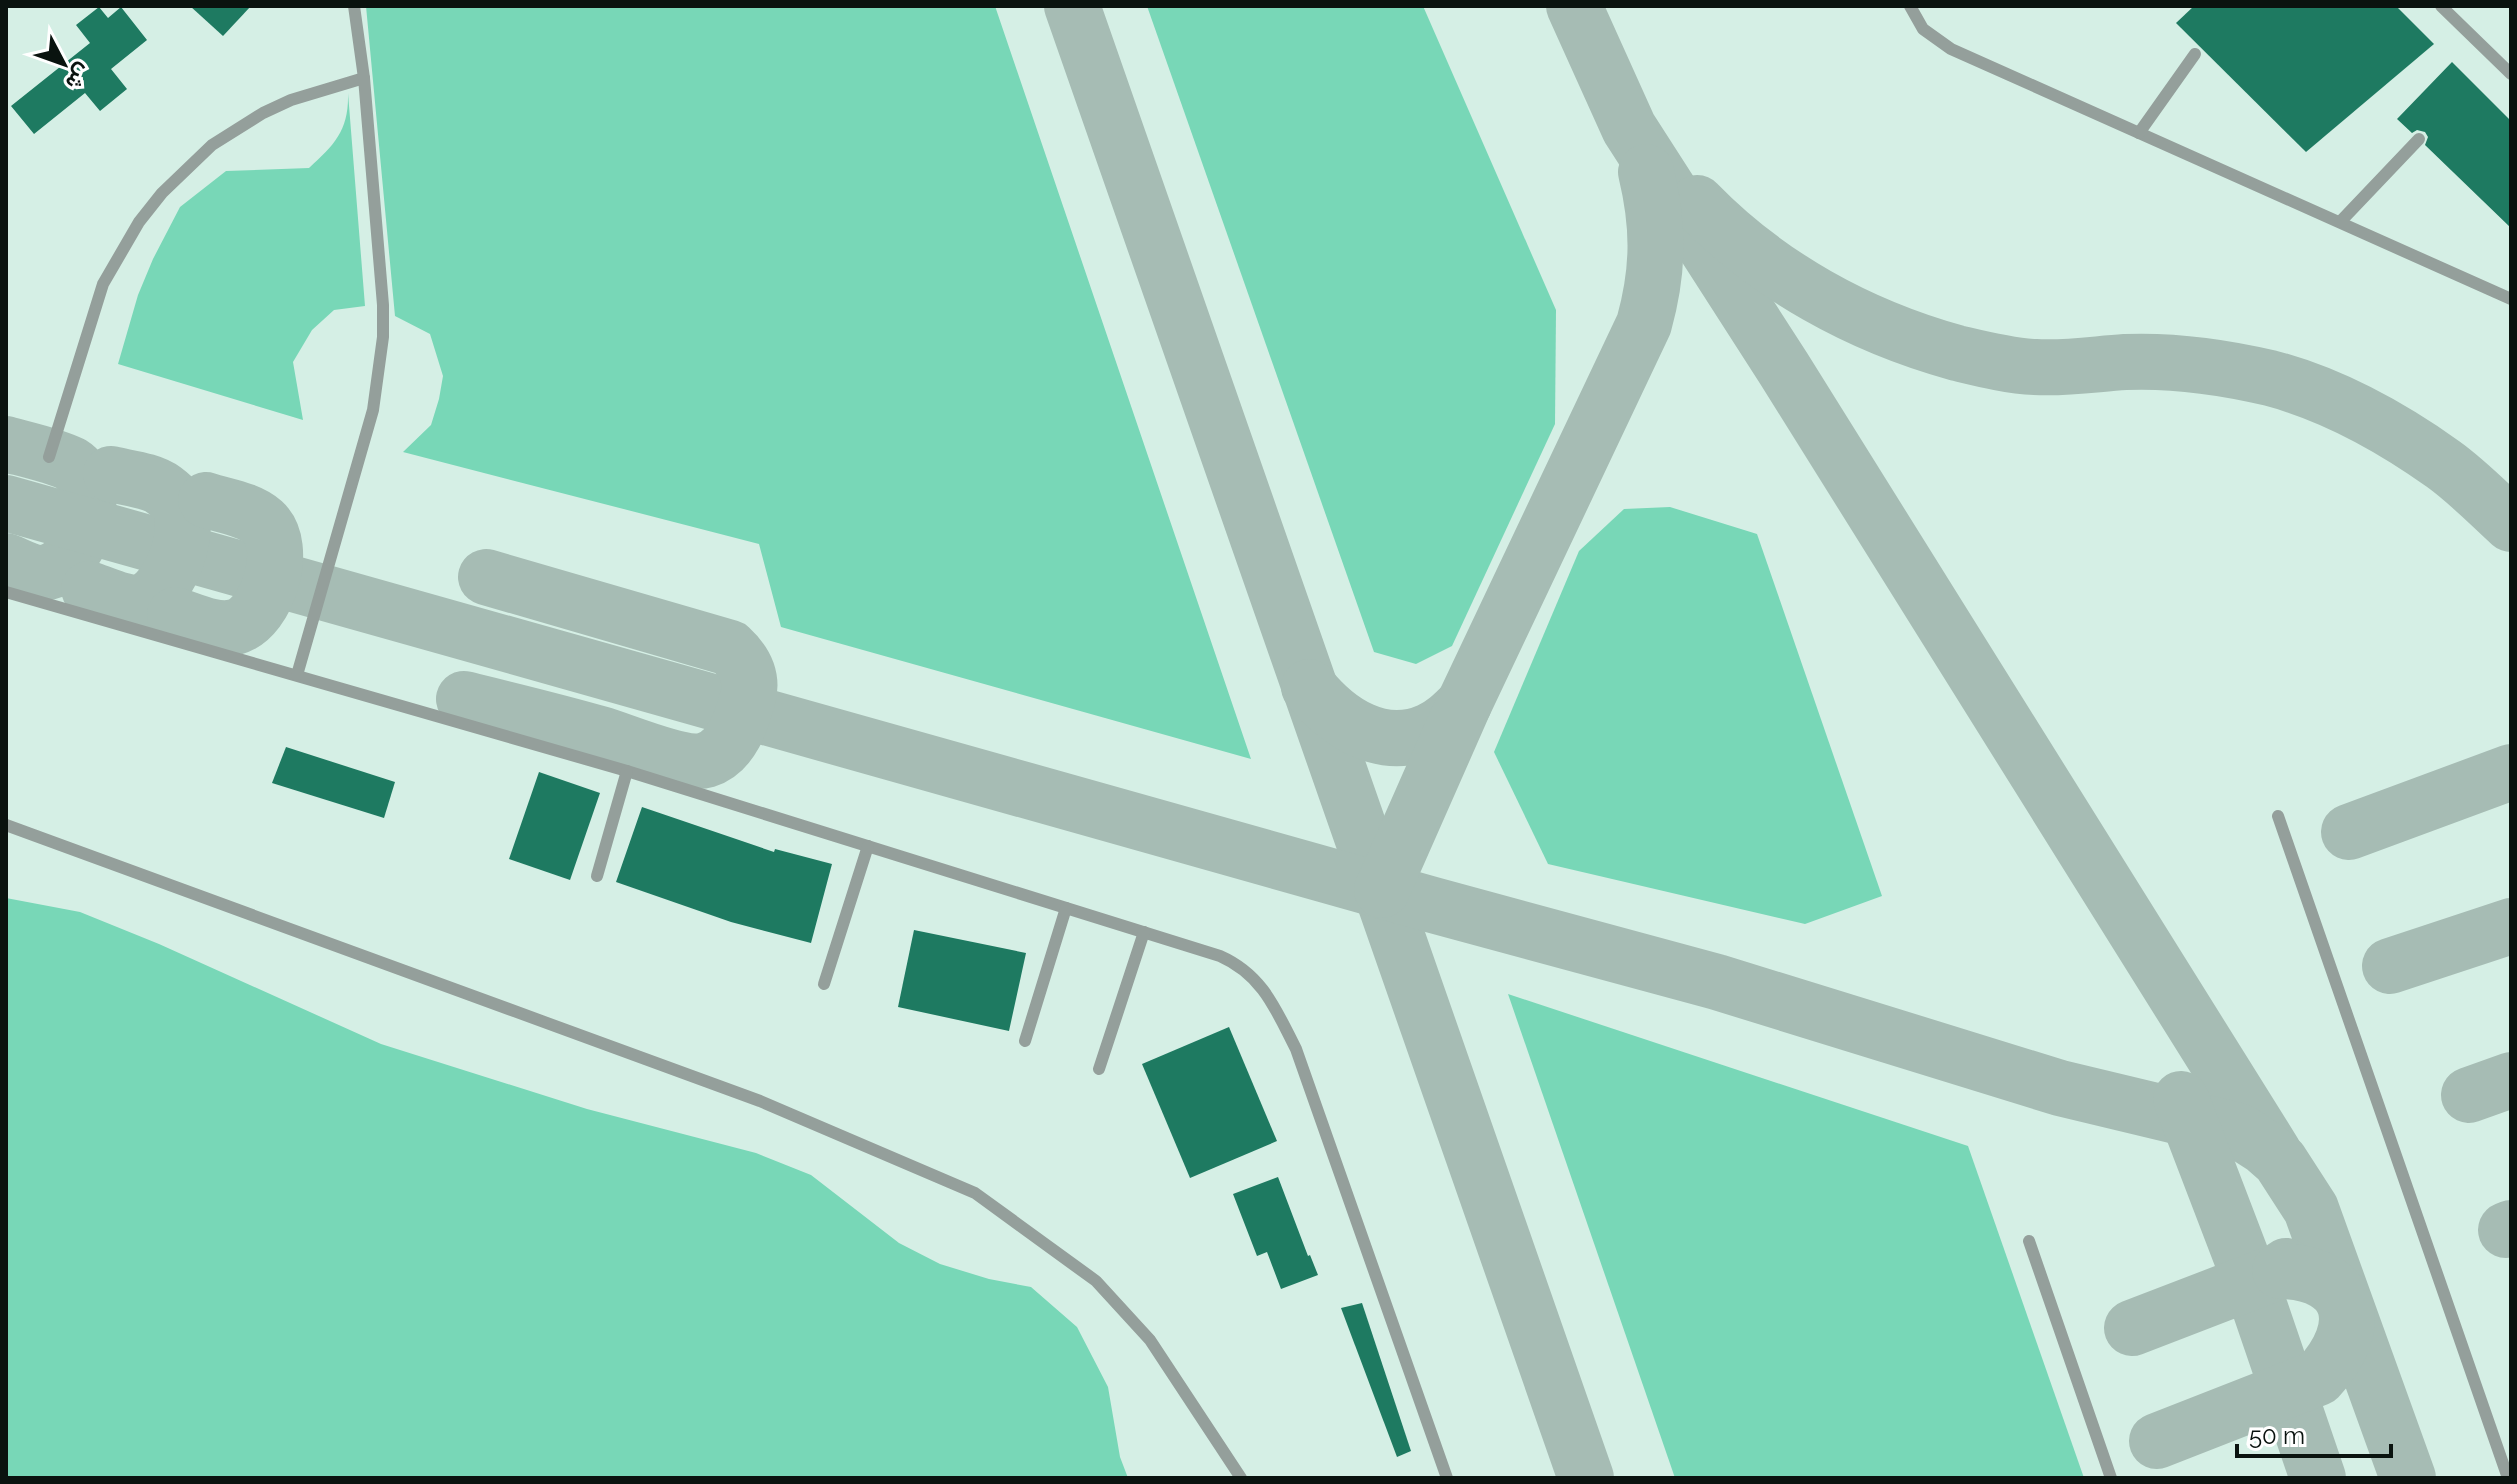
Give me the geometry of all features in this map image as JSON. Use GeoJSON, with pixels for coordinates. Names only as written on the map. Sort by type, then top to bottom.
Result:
{"type":"FeatureCollection","features":[{"type":"Feature","properties":{"kind":"lane"},"geometry":{"type":"LineString","coordinates":[[297,675],[373,410],[379,374],[383,305],[364,78],[354,6]]}},
{"type":"Feature","properties":{"kind":"lane"},"geometry":{"type":"LineString","coordinates":[[1910,6],[1923,29],[1951,49],[2511,299]]}},
{"type":"Feature","properties":{"kind":"lane"},"geometry":{"type":"LineString","coordinates":[[2441,6],[2511,74]]}},
{"type":"Feature","properties":{"kind":"lane"},"geometry":{"type":"LineString","coordinates":[[2139,133],[2195,54]]}},
{"type":"Feature","properties":{"kind":"lane"},"geometry":{"type":"LineString","coordinates":[[49,457],[103,284],[133,232],[162,193],[212,145],[263,113],[291,100],[364,78]]}},
{"type":"Feature","properties":{"kind":"lane"},"geometry":{"type":"LineString","coordinates":[[2340,222],[2419,139]]}},
{"type":"Feature","properties":{"kind":"lane"},"geometry":{"type":"LineString","coordinates":[[6,592],[627,771],[1235,963],[1248,972],[1269,996],[1296,1049],[1447,1478]]}},
{"type":"Feature","properties":{"kind":"lane"},"geometry":{"type":"LineString","coordinates":[[597,876],[627,771]]}},
{"type":"Feature","properties":{"kind":"lane"},"geometry":{"type":"LineString","coordinates":[[2278,816],[2508,1478]]}},
{"type":"Feature","properties":{"kind":"lane"},"geometry":{"type":"LineString","coordinates":[[6,825],[760,1101],[975,1193],[1096,1281],[1150,1340],[1241,1478]]}},
{"type":"Feature","properties":{"kind":"lane"},"geometry":{"type":"LineString","coordinates":[[824,984],[868,846]]}},
{"type":"Feature","properties":{"kind":"lane"},"geometry":{"type":"LineString","coordinates":[[1025,1041],[1066,908]]}},
{"type":"Feature","properties":{"kind":"lane"},"geometry":{"type":"LineString","coordinates":[[1099,1069],[1144,932]]}},
{"type":"Feature","properties":{"kind":"lane"},"geometry":{"type":"LineString","coordinates":[[2029,1241],[2111,1478]]}},
{"type":"Feature","properties":{"kind":"green space"},"geometry":{"type":"Polygon","coordinates":[[[366,6],[995,6],[1251,759],[781,627],[759,544],[403,452],[431,425],[443,376],[430,334],[395,316],[366,6]]]}},
{"type":"Feature","properties":{"kind":"green space"},"geometry":{"type":"Polygon","coordinates":[[[1147,6],[1423,6],[1556,310],[1555,424],[1452,646],[1416,664],[1374,652],[1147,6]]]}},
{"type":"Feature","properties":{"kind":"green space"},"geometry":{"type":"Polygon","coordinates":[[[348,93],[365,306],[334,310],[312,330],[293,362],[303,420],[118,364],[138,295],[180,207],[226,171],[309,168],[339,135],[346,117],[348,93]]]}},
{"type":"Feature","properties":{"kind":"green space"},"geometry":{"type":"Polygon","coordinates":[[[1670,507],[1757,534],[1882,896],[1805,924],[1548,864],[1494,752],[1579,551],[1624,509],[1670,507]]]}},
{"type":"Feature","properties":{"kind":"green space"},"geometry":{"type":"Polygon","coordinates":[[[6,898],[80,912],[159,944],[381,1044],[587,1109],[756,1153],[811,1175],[899,1243],[940,1264],[989,1279],[1031,1287],[1077,1327],[1108,1387],[1120,1457],[1128,1478],[6,1478],[6,898]]]}},
{"type":"Feature","properties":{"kind":"green space"},"geometry":{"type":"Polygon","coordinates":[[[1508,994],[1968,1146],[2084,1478],[1675,1478],[1508,994]]]}},
{"type":"Feature","properties":{"kind":"building"},"geometry":{"type":"Polygon","coordinates":[[[190,6],[251,6],[223,36],[190,6]]]}},
{"type":"Feature","properties":{"kind":"building"},"geometry":{"type":"Polygon","coordinates":[[[2194,6],[2396,6],[2434,44],[2306,152],[2176,23],[2194,6]]]}},
{"type":"Feature","properties":{"kind":"building"},"geometry":{"type":"Polygon","coordinates":[[[99,7],[108,18],[121,7],[147,40],[111,69],[127,89],[100,111],[85,93],[34,134],[11,106],[90,43],[76,25],[99,7]]]}},
{"type":"Feature","properties":{"kind":"building"},"geometry":{"type":"Polygon","coordinates":[[[2452,62],[2511,121],[2511,228],[2425,145],[2428,137],[2425,132],[2417,130],[2412,133],[2397,119],[2452,62]]]}},
{"type":"Feature","properties":{"kind":"building"},"geometry":{"type":"Polygon","coordinates":[[[286,747],[395,782],[384,818],[272,783],[286,747]]]}},
{"type":"Feature","properties":{"kind":"building"},"geometry":{"type":"Polygon","coordinates":[[[539,772],[600,793],[570,880],[509,859],[539,772]]]}},
{"type":"Feature","properties":{"kind":"building"},"geometry":{"type":"Polygon","coordinates":[[[642,807],[774,852],[775,849],[832,864],[811,943],[731,922],[616,882],[642,807]]]}},
{"type":"Feature","properties":{"kind":"building"},"geometry":{"type":"Polygon","coordinates":[[[914,930],[1026,953],[1009,1031],[898,1007],[914,930]]]}},
{"type":"Feature","properties":{"kind":"building"},"geometry":{"type":"Polygon","coordinates":[[[1229,1027],[1277,1141],[1190,1178],[1142,1064],[1229,1027]]]}},
{"type":"Feature","properties":{"kind":"building"},"geometry":{"type":"Polygon","coordinates":[[[1278,1177],[1318,1275],[1281,1289],[1267,1252],[1257,1256],[1233,1194],[1278,1177]]]}},
{"type":"Feature","properties":{"kind":"building"},"geometry":{"type":"Polygon","coordinates":[[[1362,1303],[1411,1451],[1397,1457],[1341,1308],[1362,1303]]]}},
{"type":"Feature","properties":{"kind":"taxiway"},"geometry":{"type":"LineString","coordinates":[[1072,6],[1586,1478]]}},
{"type":"Feature","properties":{"kind":"taxiway"},"geometry":{"type":"LineString","coordinates":[[1574,6],[1629,128],[1784,369],[2274,1153]]}},
{"type":"Feature","properties":{"kind":"taxiway"},"geometry":{"type":"LineString","coordinates":[[1382,890],[1464,704],[1644,324],[1656,248],[1646,172]]}},
{"type":"Feature","properties":{"kind":"taxiway"},"geometry":{"type":"LineString","coordinates":[[1697,203],[1754,253],[1817,295],[1850,313],[1921,342],[2005,364],[2035,367],[2125,362],[2198,365],[2270,378],[2315,393],[2360,413],[2423,450],[2461,478],[2511,524]]}},
{"type":"Feature","properties":{"kind":"taxiway"},"geometry":{"type":"LineString","coordinates":[[6,444],[71,464],[82,475],[88,508],[78,544],[68,559],[56,569],[37,573],[6,561]]}},
{"type":"Feature","properties":{"kind":"taxiway"},"geometry":{"type":"LineString","coordinates":[[89,589],[123,601],[143,601],[162,585],[177,558],[181,543],[182,514],[173,498],[152,484],[111,474]]}},
{"type":"Feature","properties":{"kind":"taxiway"},"geometry":{"type":"LineString","coordinates":[[175,615],[212,627],[235,627],[247,621],[257,610],[272,580],[275,547],[271,533],[263,522],[244,511],[206,500]]}},
{"type":"Feature","properties":{"kind":"taxiway"},"geometry":{"type":"LineString","coordinates":[[6,503],[1433,905],[1717,982],[2060,1088],[2239,1131],[2280,1161],[2311,1209],[2408,1478]]}},
{"type":"Feature","properties":{"kind":"taxiway"},"geometry":{"type":"LineString","coordinates":[[464,699],[583,729],[669,757],[696,761],[715,756],[729,743],[748,697],[746,670],[730,648],[486,577]]}},
{"type":"Feature","properties":{"kind":"taxiway"},"geometry":{"type":"LineString","coordinates":[[1309,687],[1347,722],[1378,736],[1394,738],[1412,737],[1434,729],[1464,704]]}},
{"type":"Feature","properties":{"kind":"taxiway"},"geometry":{"type":"LineString","coordinates":[[2349,832],[2511,772]]}},
{"type":"Feature","properties":{"kind":"taxiway"},"geometry":{"type":"LineString","coordinates":[[2390,966],[2511,926]]}},
{"type":"Feature","properties":{"kind":"taxiway"},"geometry":{"type":"LineString","coordinates":[[2469,1095],[2511,1080]]}},
{"type":"Feature","properties":{"kind":"taxiway"},"geometry":{"type":"LineString","coordinates":[[2181,1099],[2251,1282],[2318,1478]]}},
{"type":"Feature","properties":{"kind":"taxiway"},"geometry":{"type":"LineString","coordinates":[[2506,1230],[2511,1228]]}},
{"type":"Feature","properties":{"kind":"taxiway"},"geometry":{"type":"LineString","coordinates":[[2132,1328],[2286,1266]]}},
{"type":"Feature","properties":{"kind":"taxiway"},"geometry":{"type":"LineString","coordinates":[[2157,1441],[2318,1378],[2333,1359],[2343,1340],[2347,1322],[2345,1306],[2338,1292],[2324,1281],[2305,1274],[2280,1271]]}}]}
